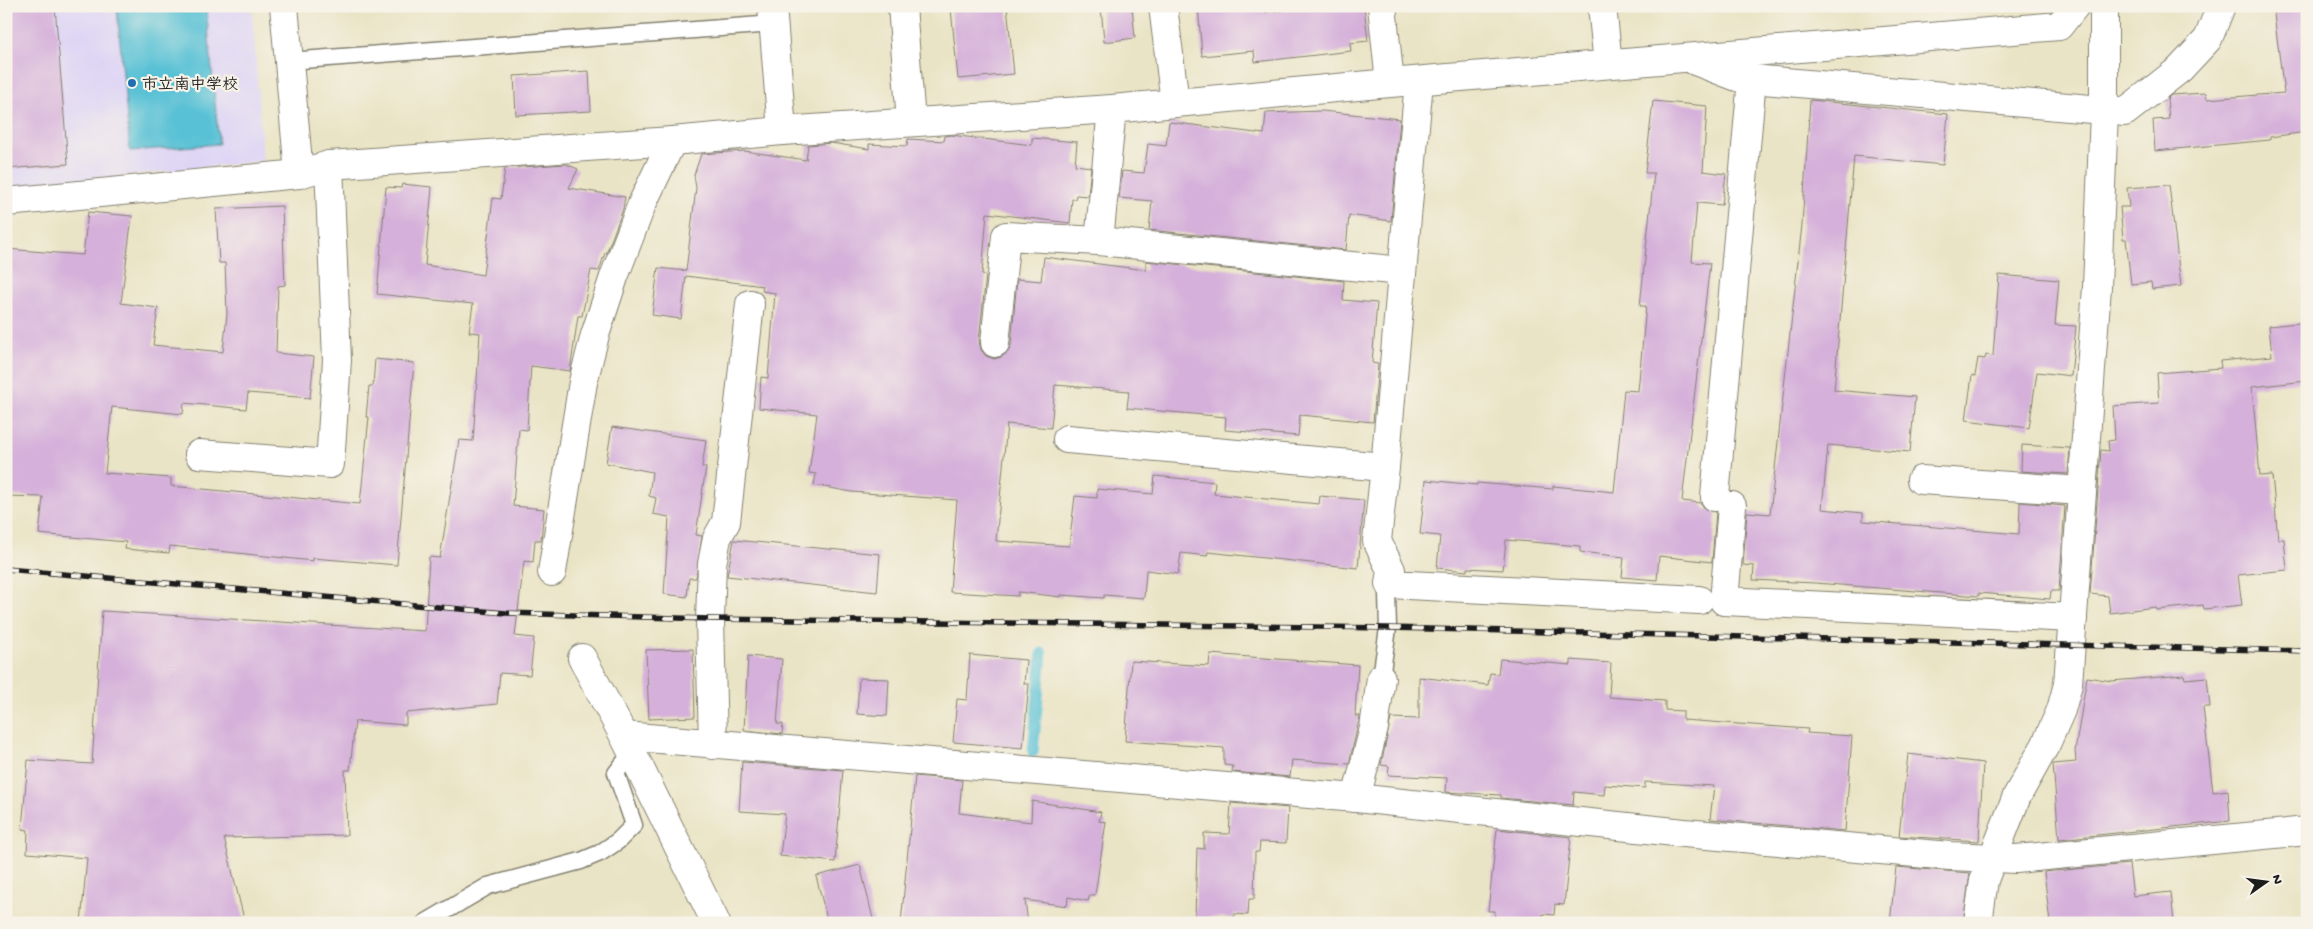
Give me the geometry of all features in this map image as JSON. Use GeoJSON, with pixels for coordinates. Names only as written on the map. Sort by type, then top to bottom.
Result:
{"type":"FeatureCollection","features":[{"type":"Feature","properties":{"kind":"street"},"geometry":{"type":"LineString","coordinates":[[284,6],[299,174]]}},
{"type":"Feature","properties":{"kind":"street"},"geometry":{"type":"LineString","coordinates":[[902,6],[911,122]]}},
{"type":"Feature","properties":{"kind":"street"},"geometry":{"type":"LineString","coordinates":[[1163,6],[1174,103]]}},
{"type":"Feature","properties":{"kind":"street"},"geometry":{"type":"LineString","coordinates":[[1382,6],[1390,83]]}},
{"type":"Feature","properties":{"kind":"street"},"geometry":{"type":"LineString","coordinates":[[1602,6],[1608,64]]}},
{"type":"Feature","properties":{"kind":"street"},"geometry":{"type":"LineString","coordinates":[[6,202],[299,174],[330,165],[672,141],[782,131],[1112,109],[1390,83],[2059,26],[2075,6]]}},
{"type":"Feature","properties":{"kind":"street"},"geometry":{"type":"LineString","coordinates":[[1978,923],[1984,880],[2017,796],[2046,744],[2061,710],[2068,684],[2098,287],[2104,112],[2104,6]]}},
{"type":"Feature","properties":{"kind":"street"},"geometry":{"type":"LineString","coordinates":[[1687,58],[1737,77],[1752,79],[2104,112],[2125,112],[2180,69],[2208,39],[2221,6]]}},
{"type":"Feature","properties":{"kind":"street"},"geometry":{"type":"LineString","coordinates":[[773,15],[782,131]]}},
{"type":"Feature","properties":{"kind":"street"},"geometry":{"type":"LineString","coordinates":[[1752,79],[1724,501],[1724,601],[2073,618]]}},
{"type":"Feature","properties":{"kind":"street"},"geometry":{"type":"LineString","coordinates":[[1419,81],[1377,541],[1391,570],[1388,584],[1699,600]]}},
{"type":"Feature","properties":{"kind":"street"},"geometry":{"type":"LineString","coordinates":[[1099,242],[1112,109]]}},
{"type":"Feature","properties":{"kind":"street"},"geometry":{"type":"LineString","coordinates":[[552,572],[583,382],[595,335],[614,277],[642,204],[672,141]]}},
{"type":"Feature","properties":{"kind":"street"},"geometry":{"type":"LineString","coordinates":[[200,454],[330,464],[337,360],[330,165]]}},
{"type":"Feature","properties":{"kind":"street"},"geometry":{"type":"LineString","coordinates":[[995,343],[1006,236],[1099,242],[1402,270]]}},
{"type":"Feature","properties":{"kind":"street"},"geometry":{"type":"LineString","coordinates":[[712,745],[710,619],[712,564],[717,538],[726,522],[750,304]]}},
{"type":"Feature","properties":{"kind":"street"},"geometry":{"type":"LineString","coordinates":[[1067,439],[1385,466]]}},
{"type":"Feature","properties":{"kind":"street"},"geometry":{"type":"LineString","coordinates":[[1921,480],[2082,491]]}},
{"type":"Feature","properties":{"kind":"street"},"geometry":{"type":"LineString","coordinates":[[582,658],[628,744],[716,923]]}},
{"type":"Feature","properties":{"kind":"street"},"geometry":{"type":"LineString","coordinates":[[1356,798],[1374,728],[1381,678]]}},
{"type":"Feature","properties":{"kind":"street"},"geometry":{"type":"LineString","coordinates":[[628,744],[712,745],[1356,798],[1684,833],[1993,859],[2016,859],[2307,831]]}},
{"type":"Feature","properties":{"kind":"lane"},"geometry":{"type":"LineString","coordinates":[[289,61],[773,15]]}},
{"type":"Feature","properties":{"kind":"lane"},"geometry":{"type":"LineString","coordinates":[[1381,678],[1388,628],[1388,584]]}},
{"type":"Feature","properties":{"kind":"lane"},"geometry":{"type":"LineString","coordinates":[[425,923],[488,886],[581,861],[600,853],[618,841],[634,825],[616,773],[628,744]]}},
{"type":"Feature","properties":{"kind":"shaded area","name":"市立南中学校"},"geometry":{"type":"Polygon","coordinates":[[[6,6],[252,6],[263,161],[6,189],[6,6]]]}},
{"type":"Feature","properties":{"kind":"water"},"geometry":{"type":"Polygon","coordinates":[[[145,6],[206,6],[219,144],[130,151],[117,9],[145,6]]]}},
{"type":"Feature","properties":{"kind":"building"},"geometry":{"type":"Polygon","coordinates":[[[6,6],[55,6],[68,164],[6,169],[6,6]]]}},
{"type":"Feature","properties":{"kind":"building"},"geometry":{"type":"Polygon","coordinates":[[[1007,6],[1014,74],[958,79],[951,9],[1007,6]]]}},
{"type":"Feature","properties":{"kind":"building"},"geometry":{"type":"Polygon","coordinates":[[[1101,6],[1132,6],[1135,38],[1104,42],[1101,6]]]}},
{"type":"Feature","properties":{"kind":"building"},"geometry":{"type":"Polygon","coordinates":[[[1198,6],[1264,6],[1265,12],[1316,6],[1364,6],[1368,41],[1350,43],[1351,51],[1255,62],[1254,51],[1202,56],[1198,6]]]}},
{"type":"Feature","properties":{"kind":"building"},"geometry":{"type":"Polygon","coordinates":[[[2273,6],[2307,6],[2307,132],[2270,137],[2270,140],[2155,151],[2153,120],[2169,119],[2167,99],[2171,95],[2206,93],[2207,99],[2284,93],[2273,6]]]}},
{"type":"Feature","properties":{"kind":"building"},"geometry":{"type":"Polygon","coordinates":[[[589,71],[591,111],[516,115],[514,76],[589,71]]]}},
{"type":"Feature","properties":{"kind":"building"},"geometry":{"type":"Polygon","coordinates":[[[1810,100],[1948,114],[1943,165],[1854,156],[1834,390],[1915,397],[1910,452],[1828,445],[1822,509],[1863,513],[1863,521],[2019,534],[2020,502],[2065,506],[2059,591],[2051,591],[2050,599],[1979,593],[1979,596],[1753,580],[1754,566],[1743,565],[1747,512],[1770,514],[1802,225],[1810,100]]]}},
{"type":"Feature","properties":{"kind":"building"},"geometry":{"type":"Polygon","coordinates":[[[1653,101],[1707,106],[1703,171],[1726,174],[1722,205],[1697,203],[1692,262],[1710,263],[1682,501],[1701,503],[1705,509],[1716,512],[1712,562],[1659,556],[1657,580],[1622,577],[1624,557],[1580,552],[1580,546],[1506,540],[1503,570],[1467,568],[1467,571],[1437,568],[1440,536],[1420,534],[1426,480],[1553,489],[1553,486],[1614,492],[1624,390],[1638,391],[1646,306],[1640,306],[1654,173],[1645,173],[1653,101]]]}},
{"type":"Feature","properties":{"kind":"building"},"geometry":{"type":"Polygon","coordinates":[[[1322,111],[1400,119],[1391,221],[1349,215],[1346,250],[1149,230],[1152,201],[1119,198],[1122,171],[1144,173],[1148,144],[1166,146],[1169,122],[1264,134],[1266,113],[1322,111]]]}},
{"type":"Feature","properties":{"kind":"building"},"geometry":{"type":"Polygon","coordinates":[[[951,135],[1032,145],[1032,138],[1077,142],[1075,165],[1091,167],[1088,196],[1076,195],[1075,199],[1072,199],[1070,223],[987,213],[982,274],[986,275],[979,341],[981,350],[986,356],[994,359],[1008,352],[1011,345],[1017,279],[1041,281],[1044,257],[1146,270],[1146,261],[1344,281],[1343,300],[1377,303],[1372,363],[1378,364],[1373,422],[1300,415],[1298,436],[1225,430],[1226,417],[1127,408],[1129,391],[1055,385],[1051,428],[1007,424],[996,541],[1069,546],[1075,496],[1097,498],[1097,489],[1153,494],[1155,476],[1215,482],[1214,494],[1319,504],[1320,496],[1364,500],[1358,568],[1208,552],[1207,556],[1181,553],[1178,574],[1146,570],[1144,598],[1104,595],[1104,598],[1061,595],[1061,597],[1018,592],[1018,596],[950,592],[957,500],[852,492],[814,485],[816,474],[809,473],[817,414],[759,408],[761,377],[768,378],[775,293],[762,291],[763,286],[686,276],[681,319],[652,315],[658,268],[686,271],[696,188],[694,175],[701,154],[744,151],[806,160],[808,145],[831,143],[869,149],[869,144],[907,146],[908,139],[944,141],[945,136],[951,135]]]}},
{"type":"Feature","properties":{"kind":"building"},"geometry":{"type":"Polygon","coordinates":[[[566,164],[578,169],[569,188],[625,197],[623,209],[599,271],[591,270],[582,316],[578,316],[570,371],[531,366],[527,430],[519,429],[513,506],[544,509],[541,540],[535,540],[533,562],[524,561],[515,636],[534,638],[530,675],[500,673],[497,704],[406,713],[406,725],[355,721],[350,770],[345,770],[347,835],[224,838],[245,923],[81,923],[87,858],[27,853],[28,830],[22,829],[28,760],[92,764],[102,611],[425,631],[429,557],[440,558],[459,440],[473,441],[480,333],[469,332],[473,304],[377,294],[386,187],[401,188],[402,184],[432,187],[425,265],[483,275],[493,198],[501,199],[505,168],[566,164]]]}},
{"type":"Feature","properties":{"kind":"building"},"geometry":{"type":"Polygon","coordinates":[[[2169,185],[2181,286],[2152,289],[2151,282],[2131,284],[2126,239],[2123,239],[2120,207],[2129,207],[2127,188],[2169,185]]]}},
{"type":"Feature","properties":{"kind":"building"},"geometry":{"type":"Polygon","coordinates":[[[282,206],[285,285],[278,286],[276,353],[314,357],[310,398],[248,393],[246,409],[184,403],[183,414],[112,407],[105,473],[171,478],[171,486],[360,504],[369,417],[366,417],[369,386],[373,386],[375,359],[414,363],[397,565],[313,558],[313,561],[170,546],[169,553],[125,549],[126,542],[39,534],[43,497],[6,496],[6,249],[83,255],[88,212],[132,216],[121,303],[158,308],[153,345],[223,352],[227,314],[225,263],[219,263],[216,209],[282,206]]]}},
{"type":"Feature","properties":{"kind":"building"},"geometry":{"type":"Polygon","coordinates":[[[1999,275],[2059,280],[2055,325],[2076,326],[2071,376],[2037,372],[2029,428],[1966,420],[1972,375],[1975,376],[1978,358],[1985,359],[1986,355],[1993,356],[1999,275]]]}},
{"type":"Feature","properties":{"kind":"building"},"geometry":{"type":"Polygon","coordinates":[[[2307,322],[2307,381],[2252,387],[2260,476],[2272,475],[2278,539],[2284,539],[2287,570],[2238,575],[2242,605],[2204,609],[2203,605],[2156,610],[2155,607],[2110,613],[2108,596],[2090,594],[2101,450],[2109,451],[2108,441],[2115,440],[2113,406],[2159,403],[2157,373],[2221,368],[2220,361],[2272,356],[2269,326],[2307,322]]]}},
{"type":"Feature","properties":{"kind":"building"},"geometry":{"type":"Polygon","coordinates":[[[612,427],[706,440],[702,467],[706,467],[696,535],[702,536],[696,578],[689,578],[687,597],[664,594],[669,517],[653,514],[656,498],[649,496],[652,472],[606,463],[612,427]]]}},
{"type":"Feature","properties":{"kind":"building"},"geometry":{"type":"Polygon","coordinates":[[[2022,445],[2070,448],[2068,474],[2021,471],[2022,445]]]}},
{"type":"Feature","properties":{"kind":"building"},"geometry":{"type":"Polygon","coordinates":[[[734,540],[880,554],[877,592],[727,576],[734,540]]]}},
{"type":"Feature","properties":{"kind":"building"},"geometry":{"type":"Polygon","coordinates":[[[693,649],[695,717],[649,719],[646,650],[693,649]]]}},
{"type":"Feature","properties":{"kind":"building"},"geometry":{"type":"Polygon","coordinates":[[[1210,654],[1358,665],[1355,716],[1360,716],[1349,764],[1292,760],[1290,777],[1232,772],[1233,766],[1224,765],[1224,748],[1125,741],[1131,661],[1209,666],[1210,654]]]}},
{"type":"Feature","properties":{"kind":"building"},"geometry":{"type":"Polygon","coordinates":[[[970,655],[1026,660],[1024,684],[1029,684],[1023,748],[953,742],[957,699],[967,700],[970,655]]]}},
{"type":"Feature","properties":{"kind":"building"},"geometry":{"type":"Polygon","coordinates":[[[748,656],[782,659],[777,724],[783,724],[782,734],[744,730],[748,656]]]}},
{"type":"Feature","properties":{"kind":"building"},"geometry":{"type":"Polygon","coordinates":[[[1500,659],[1571,665],[1571,660],[1611,663],[1609,697],[1665,701],[1665,710],[1683,711],[1683,720],[1808,729],[1807,733],[1852,736],[1845,831],[1710,819],[1714,786],[1645,782],[1645,788],[1605,785],[1604,795],[1574,792],[1573,805],[1501,798],[1501,795],[1446,792],[1447,778],[1388,775],[1389,766],[1381,765],[1391,718],[1419,719],[1419,677],[1488,685],[1490,673],[1498,674],[1500,659]]]}},
{"type":"Feature","properties":{"kind":"building"},"geometry":{"type":"Polygon","coordinates":[[[2184,675],[2185,679],[2207,677],[2210,707],[2203,707],[2213,792],[2228,790],[2230,821],[2059,839],[2053,764],[2076,762],[2075,751],[2087,677],[2111,681],[2184,675]]]}},
{"type":"Feature","properties":{"kind":"building"},"geometry":{"type":"Polygon","coordinates":[[[859,678],[889,679],[887,716],[857,714],[859,678]]]}},
{"type":"Feature","properties":{"kind":"building"},"geometry":{"type":"Polygon","coordinates":[[[1908,754],[1983,763],[1979,841],[1899,836],[1908,754]]]}},
{"type":"Feature","properties":{"kind":"building"},"geometry":{"type":"Polygon","coordinates":[[[742,762],[843,770],[835,862],[780,856],[785,814],[739,811],[742,762]]]}},
{"type":"Feature","properties":{"kind":"building"},"geometry":{"type":"Polygon","coordinates":[[[915,776],[962,780],[959,813],[1031,822],[1032,801],[1101,812],[1099,821],[1106,822],[1095,895],[1090,895],[1088,901],[1068,897],[1067,906],[1025,900],[1028,923],[901,923],[915,776]]]}},
{"type":"Feature","properties":{"kind":"building"},"geometry":{"type":"Polygon","coordinates":[[[1231,803],[1288,808],[1286,843],[1260,842],[1259,852],[1255,852],[1254,899],[1249,899],[1248,915],[1234,914],[1234,918],[1195,917],[1197,848],[1204,849],[1204,833],[1229,834],[1231,803]]]}},
{"type":"Feature","properties":{"kind":"building"},"geometry":{"type":"Polygon","coordinates":[[[1497,829],[1571,837],[1564,905],[1555,904],[1554,915],[1543,914],[1542,923],[1494,923],[1495,911],[1488,911],[1497,829]]]}},
{"type":"Feature","properties":{"kind":"building"},"geometry":{"type":"Polygon","coordinates":[[[2129,864],[2133,896],[2171,892],[2174,923],[2050,923],[2044,872],[2129,864]]]}},
{"type":"Feature","properties":{"kind":"building"},"geometry":{"type":"Polygon","coordinates":[[[860,865],[874,923],[828,923],[816,876],[860,865]]]}},
{"type":"Feature","properties":{"kind":"building"},"geometry":{"type":"Polygon","coordinates":[[[1896,867],[1970,873],[1963,923],[1890,923],[1896,867]]]}},
{"type":"Feature","properties":{"kind":"waterway"},"geometry":{"type":"LineString","coordinates":[[1033,752],[1042,653]]}},
{"type":"Feature","properties":{"kind":"railway"},"geometry":{"type":"LineString","coordinates":[[6,569],[506,613],[710,619],[1388,628],[2307,651]]}},
{"type":"Feature","properties":{"kind":"place","name":"市立南中学校"},"geometry":{"type":"Point","coordinates":[132,83]}}]}
